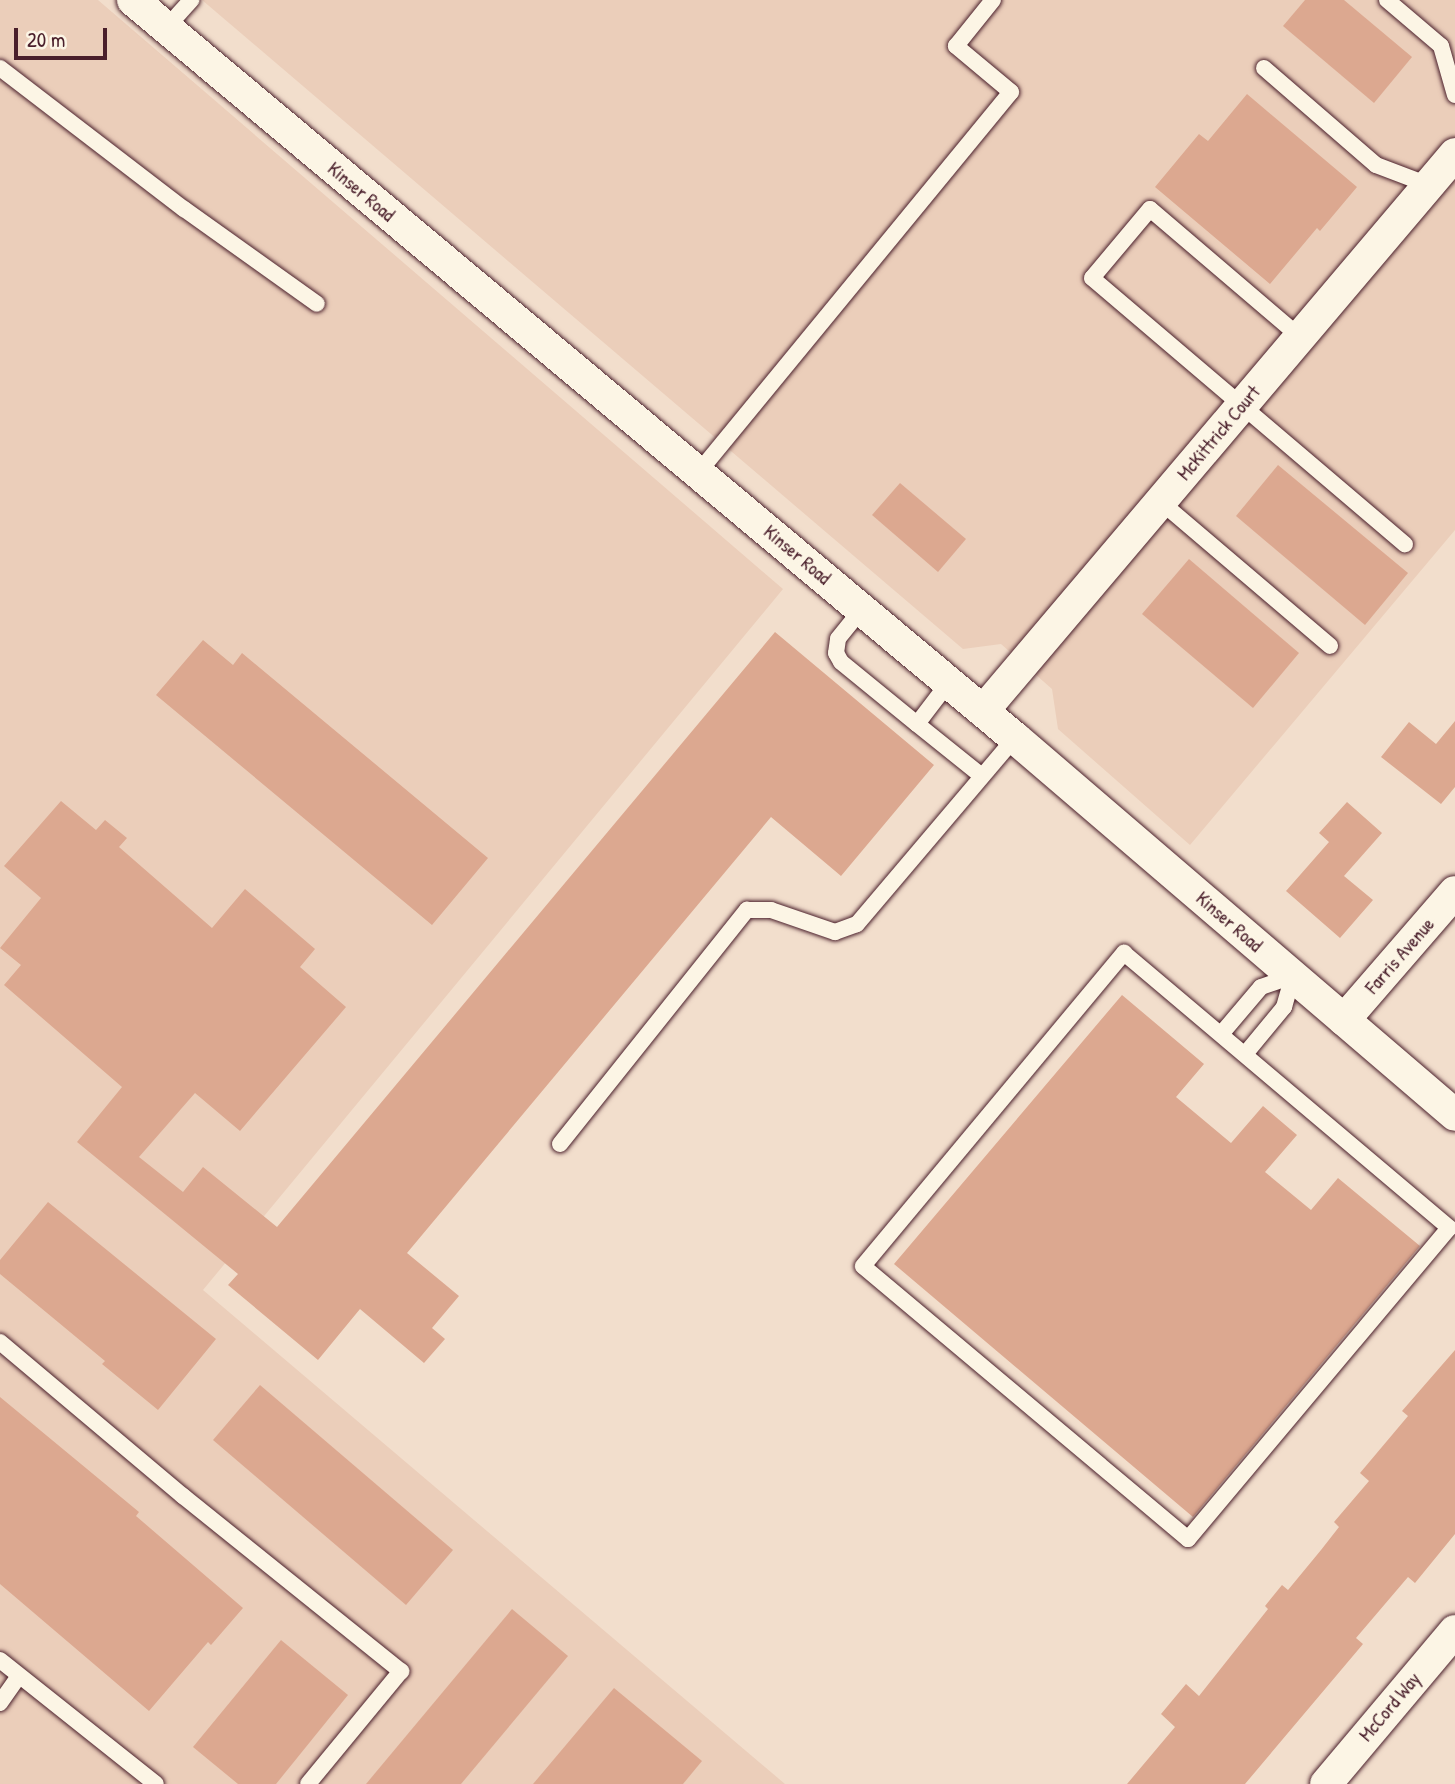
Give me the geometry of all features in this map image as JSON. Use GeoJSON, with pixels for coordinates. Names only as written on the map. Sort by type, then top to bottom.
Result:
{"type":"FeatureCollection","features":[{"type":"Feature","properties":{"kind":"street","name":"Kinser Road"},"geometry":{"type":"LineString","coordinates":[[134,0],[1015,738],[1455,1115]]}},
{"type":"Feature","properties":{"kind":"street","name":"McKittrick Court"},"geometry":{"type":"LineString","coordinates":[[983,711],[1455,154]]}},
{"type":"Feature","properties":{"kind":"street","name":"Farris Avenue"},"geometry":{"type":"LineString","coordinates":[[1344,1020],[1455,892]]}},
{"type":"Feature","properties":{"kind":"street","name":"McCord Way"},"geometry":{"type":"LineString","coordinates":[[1326,1784],[1455,1630]]}},
{"type":"Feature","properties":{"kind":"lane"},"geometry":{"type":"LineString","coordinates":[[166,28],[191,0]]}},
{"type":"Feature","properties":{"kind":"lane"},"geometry":{"type":"LineString","coordinates":[[698,473],[1011,92],[956,46],[993,0]]}},
{"type":"Feature","properties":{"kind":"lane"},"geometry":{"type":"LineString","coordinates":[[1387,0],[1441,46],[1455,95]]}},
{"type":"Feature","properties":{"kind":"lane"},"geometry":{"type":"LineString","coordinates":[[0,68],[184,209],[317,304]]}},
{"type":"Feature","properties":{"kind":"lane"},"geometry":{"type":"LineString","coordinates":[[1264,68],[1376,165],[1429,185]]}},
{"type":"Feature","properties":{"kind":"lane"},"geometry":{"type":"LineString","coordinates":[[1300,337],[1150,209],[1092,278],[1405,544]]}},
{"type":"Feature","properties":{"kind":"lane"},"geometry":{"type":"LineString","coordinates":[[1161,502],[1330,646]]}},
{"type":"Feature","properties":{"kind":"lane"},"geometry":{"type":"LineString","coordinates":[[862,609],[838,639],[836,653],[841,662],[982,776]]}},
{"type":"Feature","properties":{"kind":"lane"},"geometry":{"type":"LineString","coordinates":[[917,723],[948,682]]}},
{"type":"Feature","properties":{"kind":"lane"},"geometry":{"type":"LineString","coordinates":[[560,1144],[747,910],[771,910],[835,932],[857,924],[1015,738]]}},
{"type":"Feature","properties":{"kind":"lane"},"geometry":{"type":"LineString","coordinates":[[1124,953],[1222,1033],[1449,1228],[1188,1538],[863,1266],[1124,953]]}},
{"type":"Feature","properties":{"kind":"lane"},"geometry":{"type":"LineString","coordinates":[[1222,1033],[1261,988],[1293,976]]}},
{"type":"Feature","properties":{"kind":"lane"},"geometry":{"type":"LineString","coordinates":[[1246,1053],[1284,1007],[1293,976]]}},
{"type":"Feature","properties":{"kind":"lane"},"geometry":{"type":"LineString","coordinates":[[0,1342],[183,1496],[401,1671],[308,1784]]}},
{"type":"Feature","properties":{"kind":"lane"},"geometry":{"type":"LineString","coordinates":[[0,1660],[156,1784]]}},
{"type":"Feature","properties":{"kind":"lane"},"geometry":{"type":"LineString","coordinates":[[0,1703],[19,1676]]}},
{"type":"Feature","properties":{"kind":"shaded area"},"geometry":{"type":"Polygon","coordinates":[[[0,0],[98,0],[783,589],[203,1290],[785,1784],[0,1784],[0,0]]]}},
{"type":"Feature","properties":{"kind":"shaded area"},"geometry":{"type":"Polygon","coordinates":[[[202,0],[1455,0],[1455,530],[1190,845],[1058,729],[1052,689],[1001,644],[963,649],[202,0]]]}},
{"type":"Feature","properties":{"kind":"building"},"geometry":{"type":"Polygon","coordinates":[[[1305,0],[1344,0],[1412,57],[1374,103],[1283,26],[1305,0]]]}},
{"type":"Feature","properties":{"kind":"building"},"geometry":{"type":"Polygon","coordinates":[[[1247,94],[1357,187],[1320,231],[1317,228],[1270,284],[1155,187],[1199,134],[1208,141],[1247,94]]]}},
{"type":"Feature","properties":{"kind":"building"},"geometry":{"type":"Polygon","coordinates":[[[1278,465],[1408,573],[1365,625],[1236,516],[1278,465]]]}},
{"type":"Feature","properties":{"kind":"building"},"geometry":{"type":"Polygon","coordinates":[[[900,483],[966,539],[938,572],[872,515],[900,483]]]}},
{"type":"Feature","properties":{"kind":"building"},"geometry":{"type":"Polygon","coordinates":[[[1189,559],[1299,653],[1253,708],[1142,614],[1189,559]]]}},
{"type":"Feature","properties":{"kind":"building"},"geometry":{"type":"Polygon","coordinates":[[[775,632],[934,765],[841,876],[771,817],[407,1253],[459,1296],[432,1328],[445,1339],[424,1363],[360,1309],[318,1360],[228,1285],[238,1274],[77,1142],[122,1087],[4,985],[21,965],[0,948],[41,898],[4,866],[61,801],[96,830],[105,820],[127,838],[119,847],[212,928],[245,889],[315,949],[300,967],[346,1007],[240,1131],[195,1093],[139,1157],[183,1192],[203,1167],[277,1227],[775,632]]]}},
{"type":"Feature","properties":{"kind":"building"},"geometry":{"type":"Polygon","coordinates":[[[203,640],[233,665],[242,653],[488,858],[432,925],[156,695],[203,640]]]}},
{"type":"Feature","properties":{"kind":"building"},"geometry":{"type":"Polygon","coordinates":[[[1455,721],[1455,787],[1441,804],[1381,757],[1409,722],[1436,744],[1455,721]]]}},
{"type":"Feature","properties":{"kind":"building"},"geometry":{"type":"Polygon","coordinates":[[[1347,802],[1382,833],[1344,876],[1373,900],[1340,938],[1286,891],[1329,842],[1319,833],[1347,802]]]}},
{"type":"Feature","properties":{"kind":"building"},"geometry":{"type":"Polygon","coordinates":[[[1122,995],[1204,1064],[1176,1097],[1231,1143],[1263,1106],[1297,1135],[1265,1172],[1311,1210],[1338,1178],[1420,1246],[1193,1517],[894,1264],[1122,995]]]}},
{"type":"Feature","properties":{"kind":"building"},"geometry":{"type":"Polygon","coordinates":[[[48,1202],[216,1339],[158,1410],[102,1364],[105,1361],[0,1274],[0,1260],[48,1202]]]}},
{"type":"Feature","properties":{"kind":"building"},"geometry":{"type":"Polygon","coordinates":[[[1455,1350],[1455,1534],[1415,1583],[1408,1577],[1356,1638],[1363,1644],[1245,1784],[1127,1784],[1175,1727],[1161,1714],[1186,1684],[1199,1696],[1268,1609],[1265,1606],[1282,1585],[1288,1590],[1321,1550],[1339,1527],[1334,1522],[1369,1481],[1360,1473],[1408,1416],[1402,1411],[1455,1350]]]}},
{"type":"Feature","properties":{"kind":"building"},"geometry":{"type":"Polygon","coordinates":[[[260,1385],[453,1550],[406,1605],[213,1440],[260,1385]]]}},
{"type":"Feature","properties":{"kind":"building"},"geometry":{"type":"Polygon","coordinates":[[[0,1397],[139,1512],[136,1516],[243,1608],[211,1645],[208,1642],[149,1711],[0,1584],[0,1397]]]}},
{"type":"Feature","properties":{"kind":"building"},"geometry":{"type":"Polygon","coordinates":[[[512,1609],[568,1656],[461,1784],[366,1784],[512,1609]]]}},
{"type":"Feature","properties":{"kind":"building"},"geometry":{"type":"Polygon","coordinates":[[[281,1640],[348,1695],[276,1784],[238,1784],[193,1747],[281,1640]]]}},
{"type":"Feature","properties":{"kind":"building"},"geometry":{"type":"Polygon","coordinates":[[[614,1688],[702,1761],[683,1784],[533,1784],[614,1688]]]}}]}
